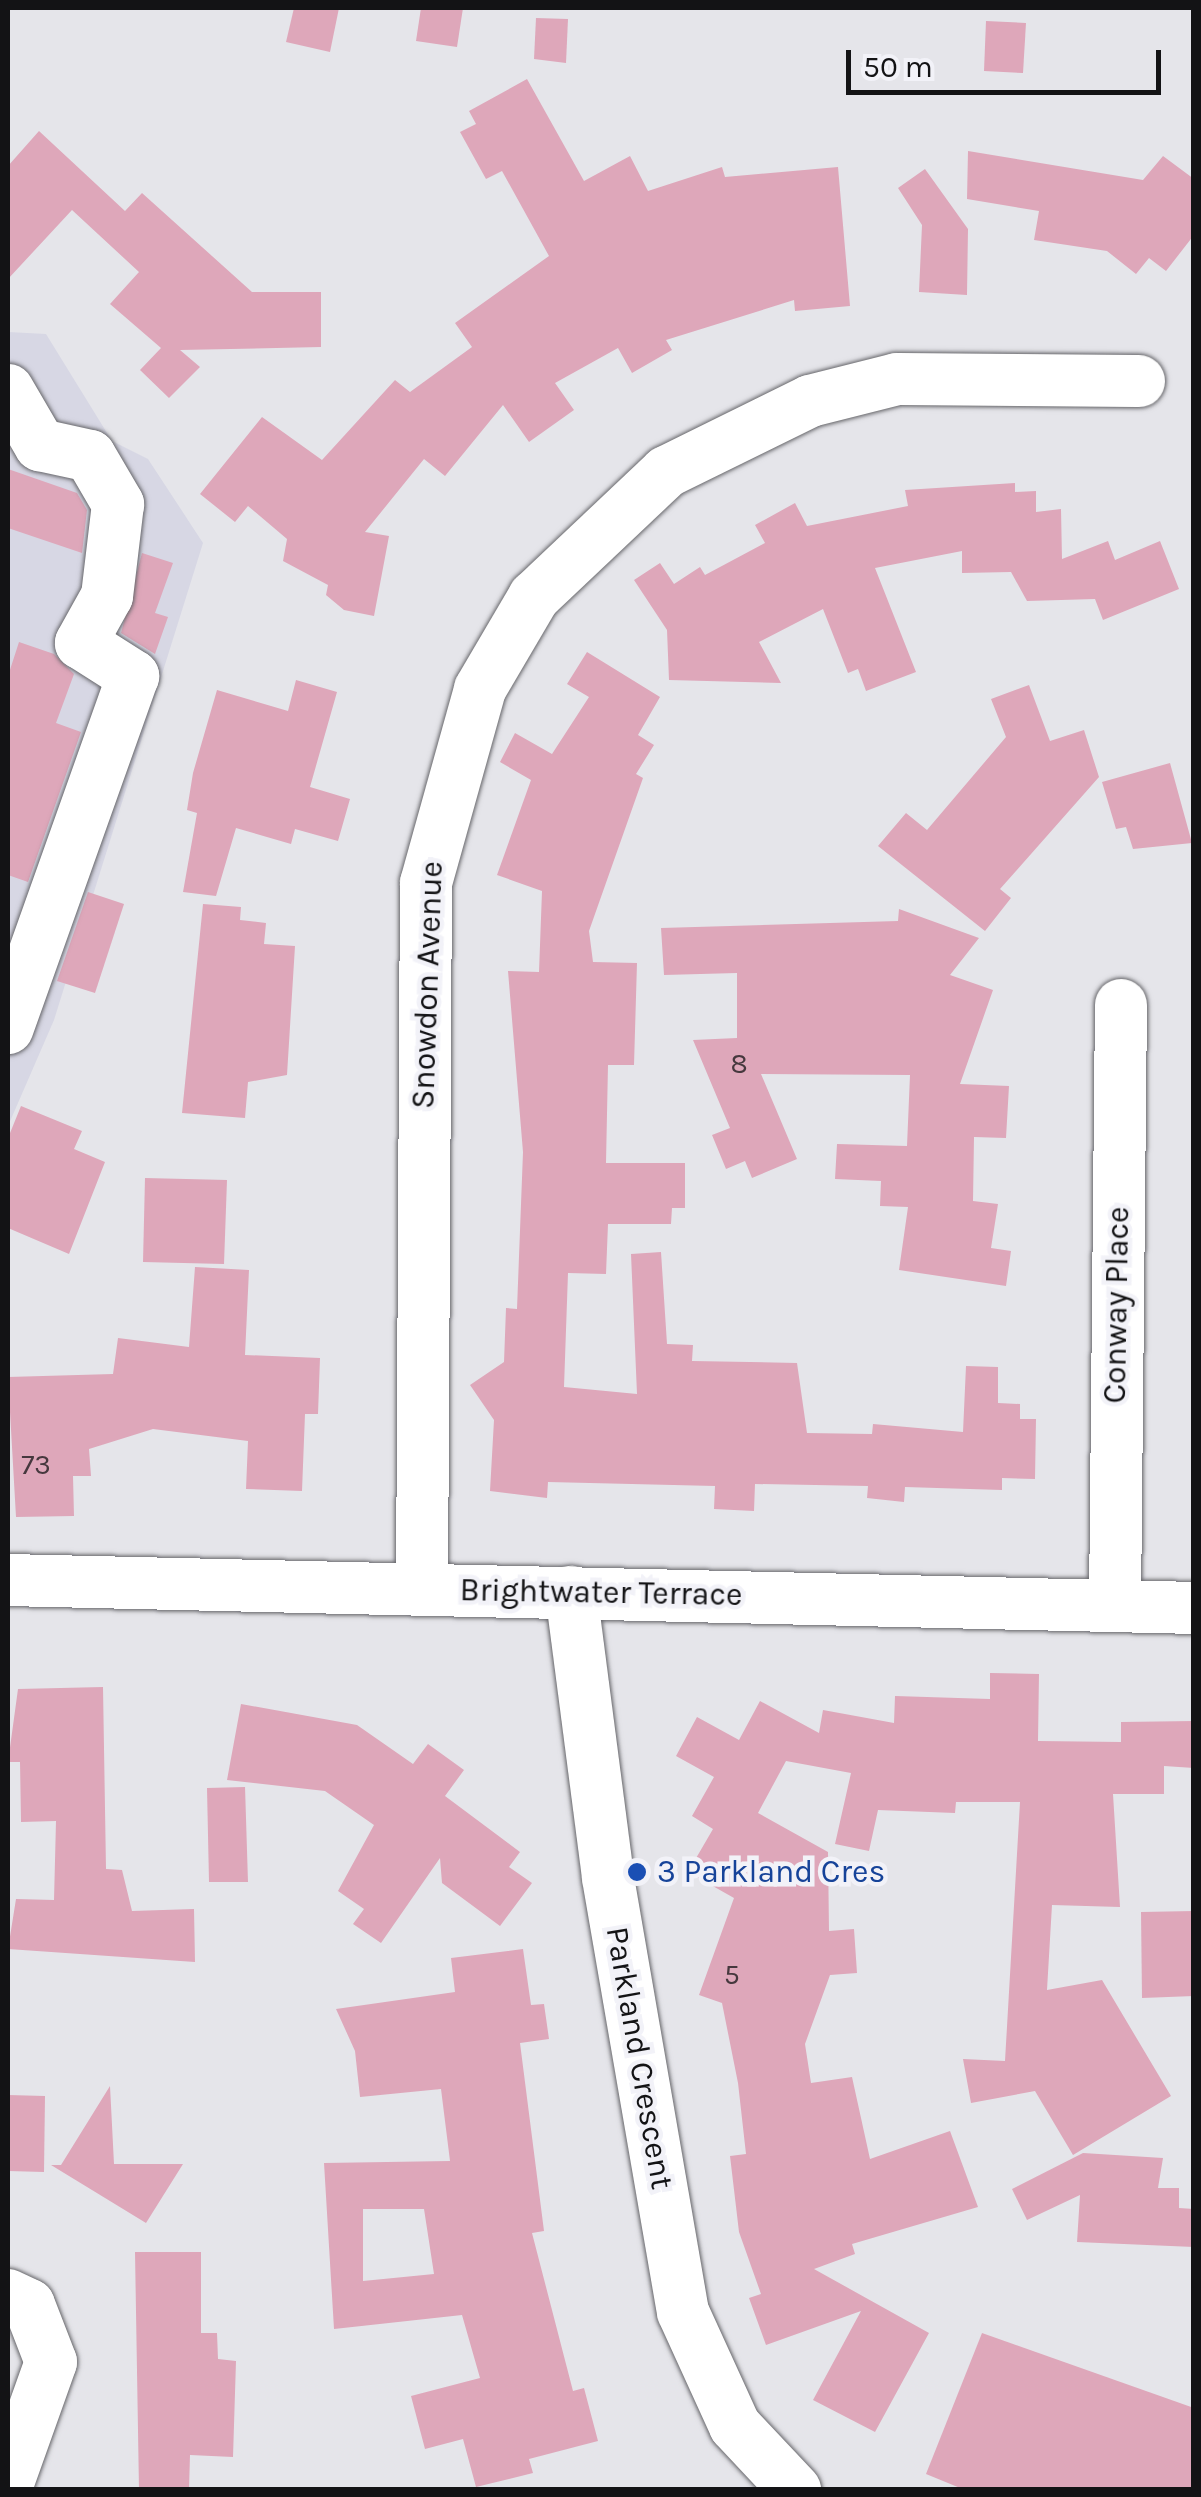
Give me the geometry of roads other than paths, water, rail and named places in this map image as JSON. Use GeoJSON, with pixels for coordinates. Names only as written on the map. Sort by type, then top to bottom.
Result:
{"type":"FeatureCollection","features":[{"type":"Feature","properties":{"kind":"street","name":"Snowdon Avenue"},"geometry":{"type":"LineString","coordinates":[[422,1590],[426,883],[480,690],[534,597],[666,472],[810,401],[897,379],[1139,382]]}},
{"type":"Feature","properties":{"kind":"street"},"geometry":{"type":"LineString","coordinates":[[8,390],[40,445],[90,456],[118,504],[107,596],[81,643],[133,676],[22,955],[8,1028]]}},
{"type":"Feature","properties":{"kind":"street","name":"Conway Place"},"geometry":{"type":"LineString","coordinates":[[1115,1606],[1120,1005]]}},
{"type":"Feature","properties":{"kind":"street","name":"Brightwater Terrace"},"geometry":{"type":"LineString","coordinates":[[8,1580],[1194,1608]]}},
{"type":"Feature","properties":{"kind":"street","name":"Parkland Crescent"},"geometry":{"type":"LineString","coordinates":[[571,1592],[608,1878],[683,2312],[734,2426],[795,2490]]}},
{"type":"Feature","properties":{"kind":"street"},"geometry":{"type":"LineString","coordinates":[[8,2295],[29,2305],[51,2362],[8,2483]]}},
{"type":"Feature","properties":{"kind":"place","name":"3 Parkland Cres"},"geometry":{"type":"Point","coordinates":[637,1872]}}]}
